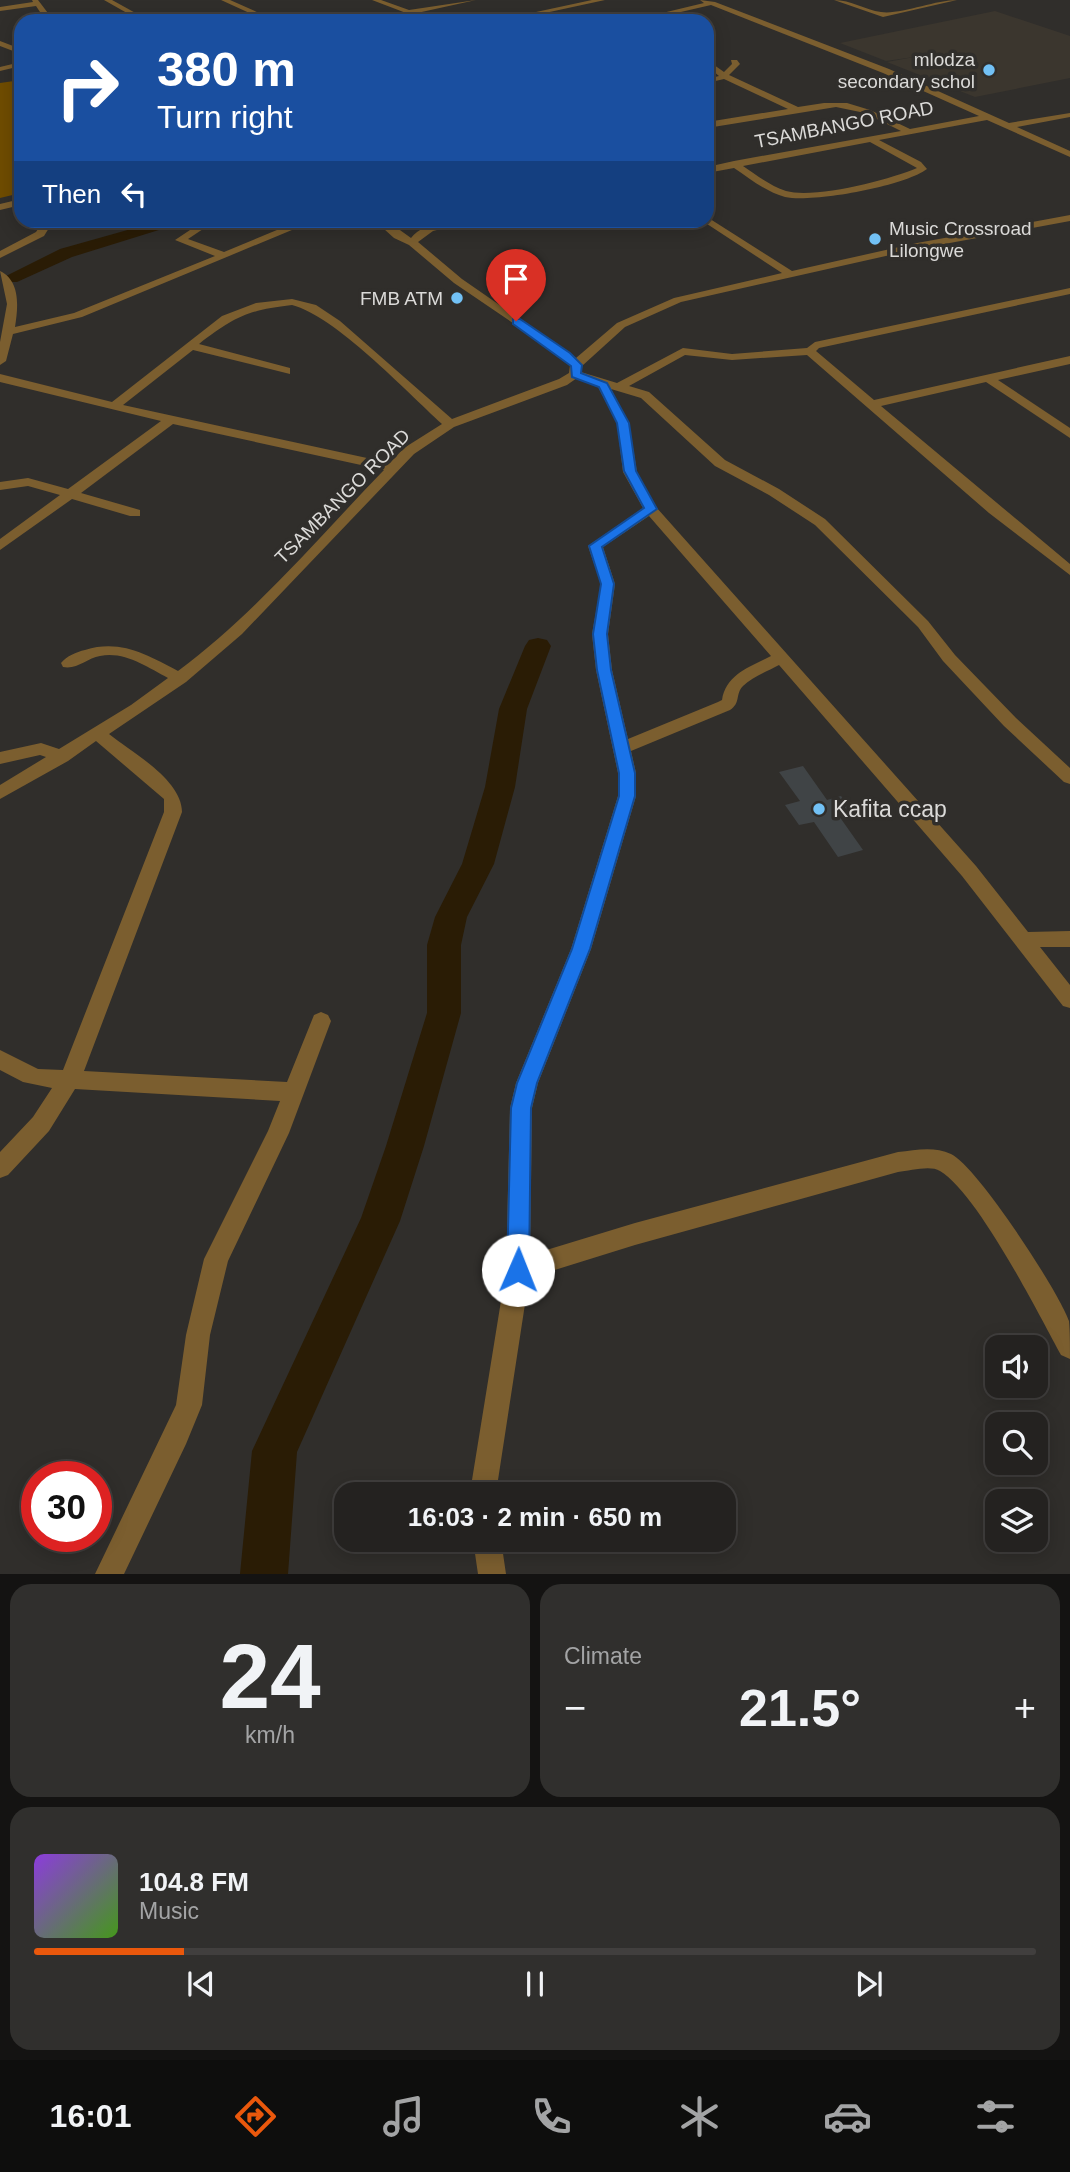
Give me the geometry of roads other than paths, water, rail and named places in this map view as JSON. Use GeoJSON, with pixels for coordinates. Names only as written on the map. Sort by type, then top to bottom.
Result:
{"type":"FeatureCollection","features":[{"type":"Feature","properties":{"kind":"street"},"geometry":{"type":"LineString","coordinates":[[107,0],[133,14]]}},
{"type":"Feature","properties":{"kind":"street"},"geometry":{"type":"LineString","coordinates":[[224,0],[257,14]]}},
{"type":"Feature","properties":{"kind":"street"},"geometry":{"type":"LineString","coordinates":[[375,0],[416,14]]}},
{"type":"Feature","properties":{"kind":"street"},"geometry":{"type":"LineString","coordinates":[[410,12],[473,0]]}},
{"type":"Feature","properties":{"kind":"street"},"geometry":{"type":"LineString","coordinates":[[563,0],[577,5]]}},
{"type":"Feature","properties":{"kind":"street"},"geometry":{"type":"LineString","coordinates":[[533,14],[602,0]]}},
{"type":"Feature","properties":{"kind":"street"},"geometry":{"type":"LineString","coordinates":[[703,0],[856,58],[1070,154]]}},
{"type":"Feature","properties":{"kind":"street"},"geometry":{"type":"LineString","coordinates":[[837,0],[883,15],[954,0]]}},
{"type":"Feature","properties":{"kind":"street"},"geometry":{"type":"LineString","coordinates":[[0,9],[35,2]]}},
{"type":"Feature","properties":{"kind":"street"},"geometry":{"type":"LineString","coordinates":[[664,14],[713,3]]}},
{"type":"Feature","properties":{"kind":"street"},"geometry":{"type":"LineString","coordinates":[[714,78],[723,77],[736,64],[734,62]]}},
{"type":"Feature","properties":{"kind":"street"},"geometry":{"type":"LineString","coordinates":[[714,69],[723,77],[798,110]]}},
{"type":"Feature","properties":{"kind":"street"},"geometry":{"type":"LineString","coordinates":[[714,124],[824,104],[852,105],[908,131]]}},
{"type":"Feature","properties":{"kind":"street"},"geometry":{"type":"LineString","coordinates":[[1009,127],[1070,115]]}},
{"type":"Feature","properties":{"kind":"street","name":"TSAMBANGO ROAD"},"geometry":{"type":"LineString","coordinates":[[714,168],[988,117]]}},
{"type":"Feature","properties":{"kind":"street"},"geometry":{"type":"LineString","coordinates":[[734,164],[779,191],[801,196],[902,178],[922,169],[919,164],[869,138]]}},
{"type":"Feature","properties":{"kind":"street","name":"TSAMBANGO ROAD"},"geometry":{"type":"LineString","coordinates":[[0,793],[98,734],[180,678],[237,631],[409,451],[450,424],[563,382],[607,336],[648,311],[678,300],[790,274],[1070,218]]}},
{"type":"Feature","properties":{"kind":"street"},"geometry":{"type":"LineString","coordinates":[[714,225],[790,274]]}},
{"type":"Feature","properties":{"kind":"street"},"geometry":{"type":"LineString","coordinates":[[0,255],[40,234],[44,228]]}},
{"type":"Feature","properties":{"kind":"street"},"geometry":{"type":"LineString","coordinates":[[198,228],[180,240],[223,256]]}},
{"type":"Feature","properties":{"kind":"street"},"geometry":{"type":"LineString","coordinates":[[9,331],[78,315],[291,228]]}},
{"type":"Feature","properties":{"kind":"street"},"geometry":{"type":"LineString","coordinates":[[388,228],[413,243],[458,281],[567,355],[576,370],[610,386],[645,395],[720,463],[774,492],[820,522],[923,624],[949,658],[1010,722],[1070,778]]}},
{"type":"Feature","properties":{"kind":"street"},"geometry":{"type":"LineString","coordinates":[[413,243],[416,236],[438,228]]}},
{"type":"Feature","properties":{"kind":"street"},"geometry":{"type":"LineString","coordinates":[[0,274],[10,289],[5,308],[9,331],[0,361]]}},
{"type":"Feature","properties":{"kind":"street"},"geometry":{"type":"LineString","coordinates":[[610,386],[683,351],[732,357],[810,351],[816,345],[1070,291]]}},
{"type":"Feature","properties":{"kind":"street"},"geometry":{"type":"LineString","coordinates":[[115,405],[226,318],[246,309],[281,302],[312,307],[336,323],[450,424]]}},
{"type":"Feature","properties":{"kind":"street"},"geometry":{"type":"LineString","coordinates":[[192,346],[286,371]]}},
{"type":"Feature","properties":{"kind":"street"},"geometry":{"type":"LineString","coordinates":[[810,351],[994,510],[1070,571]]}},
{"type":"Feature","properties":{"kind":"street"},"geometry":{"type":"LineString","coordinates":[[874,404],[1070,360]]}},
{"type":"Feature","properties":{"kind":"street"},"geometry":{"type":"LineString","coordinates":[[0,378],[171,420],[393,468]]}},
{"type":"Feature","properties":{"kind":"street"},"geometry":{"type":"LineString","coordinates":[[989,379],[1070,433]]}},
{"type":"Feature","properties":{"kind":"street"},"geometry":{"type":"LineString","coordinates":[[610,386],[623,423],[630,471],[650,509],[969,871],[1070,1000]]}},
{"type":"Feature","properties":{"kind":"street"},"geometry":{"type":"LineString","coordinates":[[0,546],[171,420]]}},
{"type":"Feature","properties":{"kind":"street"},"geometry":{"type":"LineString","coordinates":[[0,486],[27,482],[135,513]]}},
{"type":"Feature","properties":{"kind":"street"},"geometry":{"type":"LineString","coordinates":[[485,1482],[518,1270],[521,1108],[527,1083],[581,949],[627,796],[622,748],[604,670],[600,634],[608,584],[595,551],[599,542],[650,509]]}},
{"type":"Feature","properties":{"kind":"street"},"geometry":{"type":"LineString","coordinates":[[69,663],[90,651],[107,648],[122,650],[180,678]]}},
{"type":"Feature","properties":{"kind":"street"},"geometry":{"type":"LineString","coordinates":[[622,748],[724,706],[730,702],[732,688],[739,680],[781,657]]}},
{"type":"Feature","properties":{"kind":"street"},"geometry":{"type":"LineString","coordinates":[[0,1168],[41,1124],[70,1079],[173,811],[173,799],[168,790],[98,734]]}},
{"type":"Feature","properties":{"kind":"street"},"geometry":{"type":"LineString","coordinates":[[0,758],[41,749],[62,757]]}},
{"type":"Feature","properties":{"kind":"street"},"geometry":{"type":"LineString","coordinates":[[1025,940],[1070,939]]}},
{"type":"Feature","properties":{"kind":"street"},"geometry":{"type":"LineString","coordinates":[[108,1573],[177,1435],[189,1405],[198,1335],[216,1259],[278,1133],[321,1021]]}},
{"type":"Feature","properties":{"kind":"street"},"geometry":{"type":"LineString","coordinates":[[0,1059],[23,1073],[38,1078],[294,1092]]}},
{"type":"Feature","properties":{"kind":"street"},"geometry":{"type":"LineString","coordinates":[[518,1270],[635,1234],[898,1162],[934,1159],[953,1167],[983,1203],[1070,1346]]}},
{"type":"Feature","properties":{"kind":"street"},"geometry":{"type":"LineString","coordinates":[[489,1552],[492,1573]]}},
{"type":"Feature","properties":{"kind":"waterway"},"geometry":{"type":"LineString","coordinates":[[11,278],[66,253],[155,228]]}},
{"type":"Feature","properties":{"kind":"waterway"},"geometry":{"type":"LineString","coordinates":[[264,1574],[275,1451],[380,1221],[405,1146],[444,1013],[444,945],[451,917],[478,864],[500,787],[513,709],[538,646]]}},
{"type":"Feature","properties":{"kind":"place","name":"mlodza secondary schol"},"geometry":{"type":"Point","coordinates":[989,70]}},
{"type":"Feature","properties":{"kind":"place","name":"Music Crossroad Lilongwe"},"geometry":{"type":"Point","coordinates":[875,239]}},
{"type":"Feature","properties":{"kind":"place","name":"FMB ATM"},"geometry":{"type":"Point","coordinates":[457,298]}},
{"type":"Feature","properties":{"kind":"place","name":"Kafita ccap"},"geometry":{"type":"Point","coordinates":[819,809]}}]}
